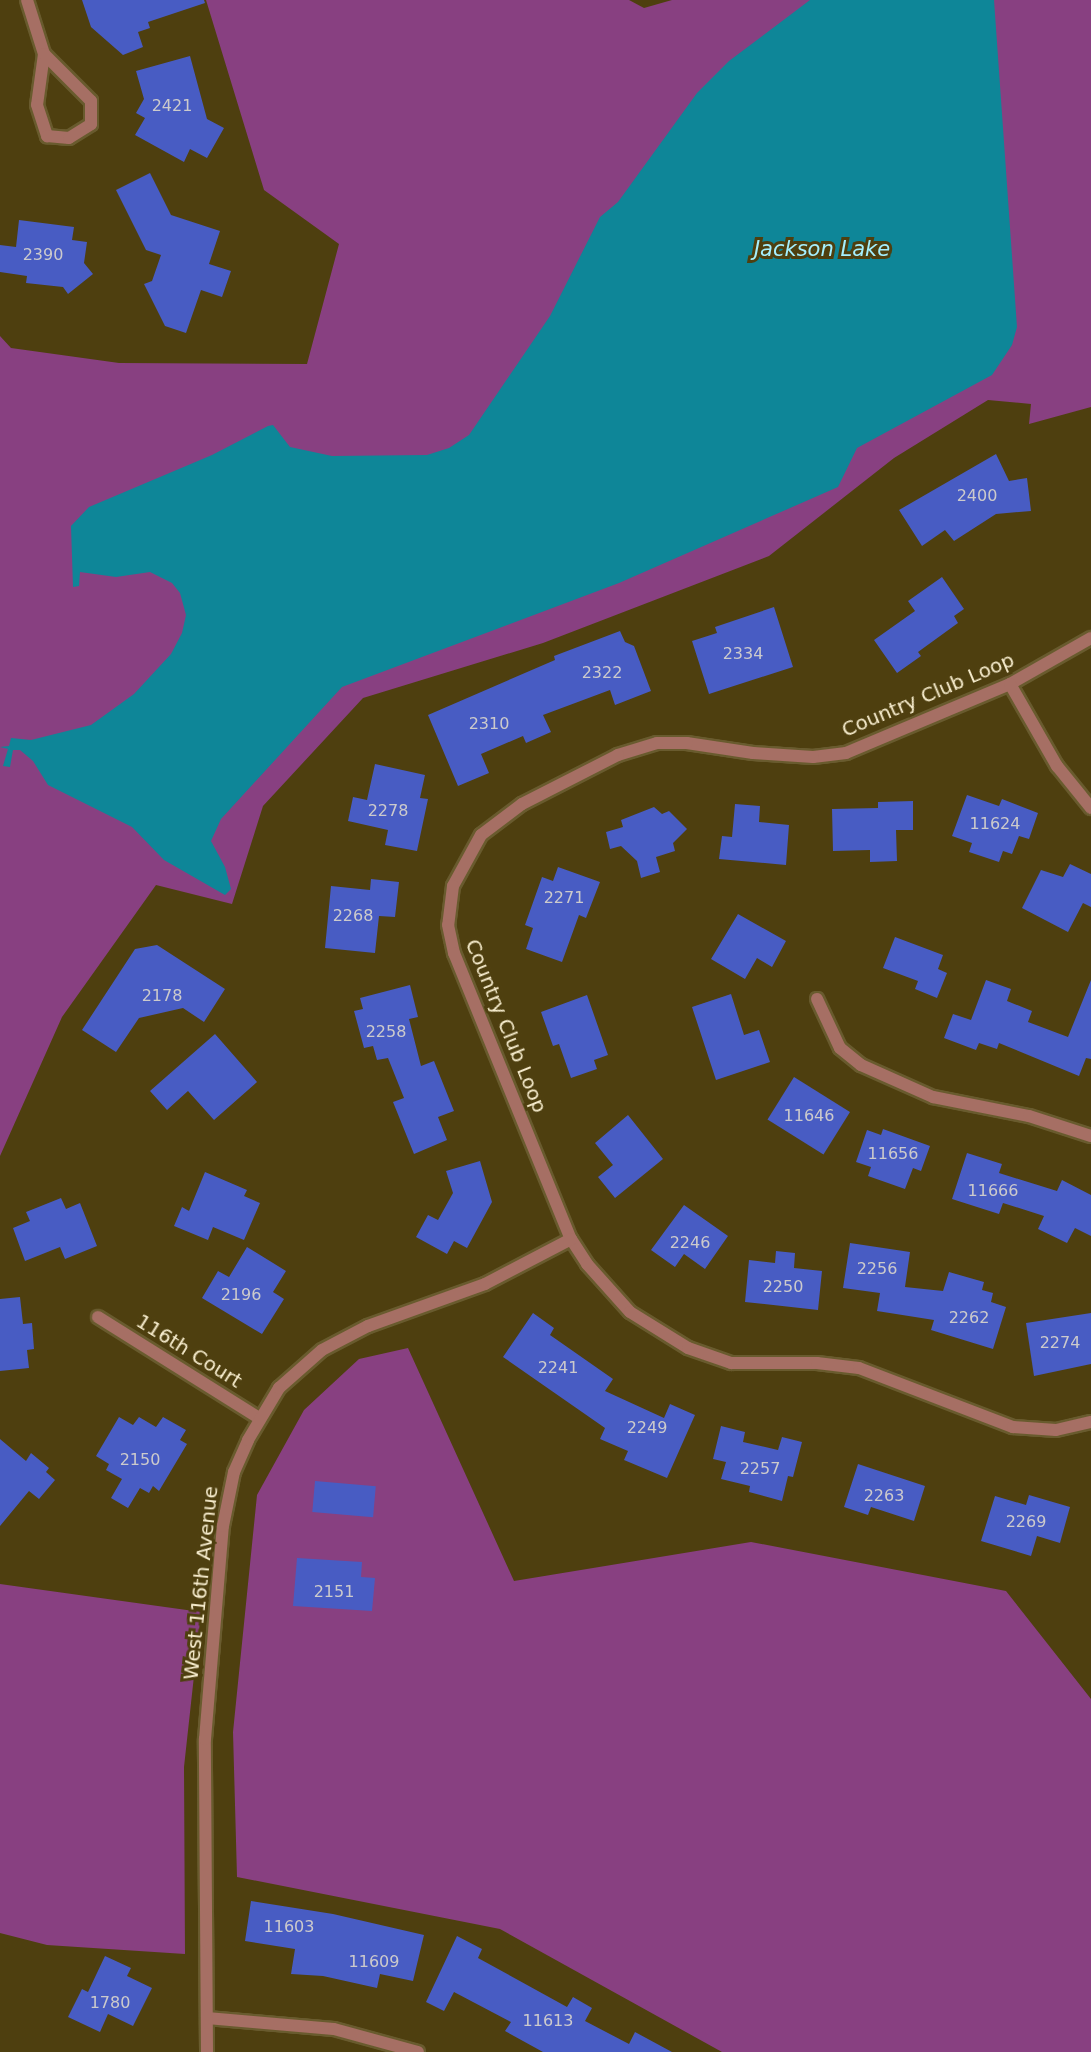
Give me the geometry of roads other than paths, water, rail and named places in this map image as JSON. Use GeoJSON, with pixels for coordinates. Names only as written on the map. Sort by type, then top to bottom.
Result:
{"type":"FeatureCollection","features":[{"type":"Feature","properties":{"kind":"street"},"geometry":{"type":"LineString","coordinates":[[27,0],[44,54],[37,105],[46,136],[69,138],[91,124],[91,101],[44,54]]}},
{"type":"Feature","properties":{"kind":"street","name":"Country Club Loop"},"geometry":{"type":"LineString","coordinates":[[1091,638],[1010,684],[846,753],[813,757],[657,743],[618,755],[522,804],[481,835],[453,886],[450,939],[571,1239],[587,1264],[630,1312],[676,1342],[713,1358],[750,1364],[817,1363],[858,1368],[1012,1427],[1056,1430],[1091,1422]]}},
{"type":"Feature","properties":{"kind":"street"},"geometry":{"type":"LineString","coordinates":[[1010,684],[1057,766],[1091,808]]}},
{"type":"Feature","properties":{"kind":"street"},"geometry":{"type":"LineString","coordinates":[[817,999],[840,1048],[871,1070],[933,1097],[1029,1116],[1091,1136]]}},
{"type":"Feature","properties":{"kind":"street","name":"West 116th Avenue"},"geometry":{"type":"LineString","coordinates":[[207,2052],[206,1739],[214,1618],[229,1492],[259,1418],[279,1388],[300,1367],[346,1336],[485,1284],[571,1239]]}},
{"type":"Feature","properties":{"kind":"street","name":"116th Court"},"geometry":{"type":"LineString","coordinates":[[98,1317],[259,1418]]}},
{"type":"Feature","properties":{"kind":"street"},"geometry":{"type":"LineString","coordinates":[[207,2018],[276,2021],[381,2046],[418,2052]]}},
{"type":"Feature","properties":{"kind":"water","name":"Jackson Lake"},"geometry":{"type":"Polygon","coordinates":[[[810,0],[994,0],[1017,327],[1012,345],[992,375],[857,448],[838,487],[619,583],[342,687],[221,819],[211,841],[225,867],[231,889],[225,895],[164,860],[132,827],[48,785],[33,761],[20,750],[13,750],[10,767],[3,766],[8,749],[0,747],[9,746],[11,738],[31,740],[91,725],[134,694],[171,654],[182,633],[186,615],[180,593],[172,583],[150,572],[116,577],[80,572],[79,586],[73,587],[71,526],[89,507],[212,455],[273,425],[290,447],[332,456],[427,455],[449,448],[469,435],[550,316],[600,217],[618,202],[697,93],[729,61],[810,0]]]}}]}
